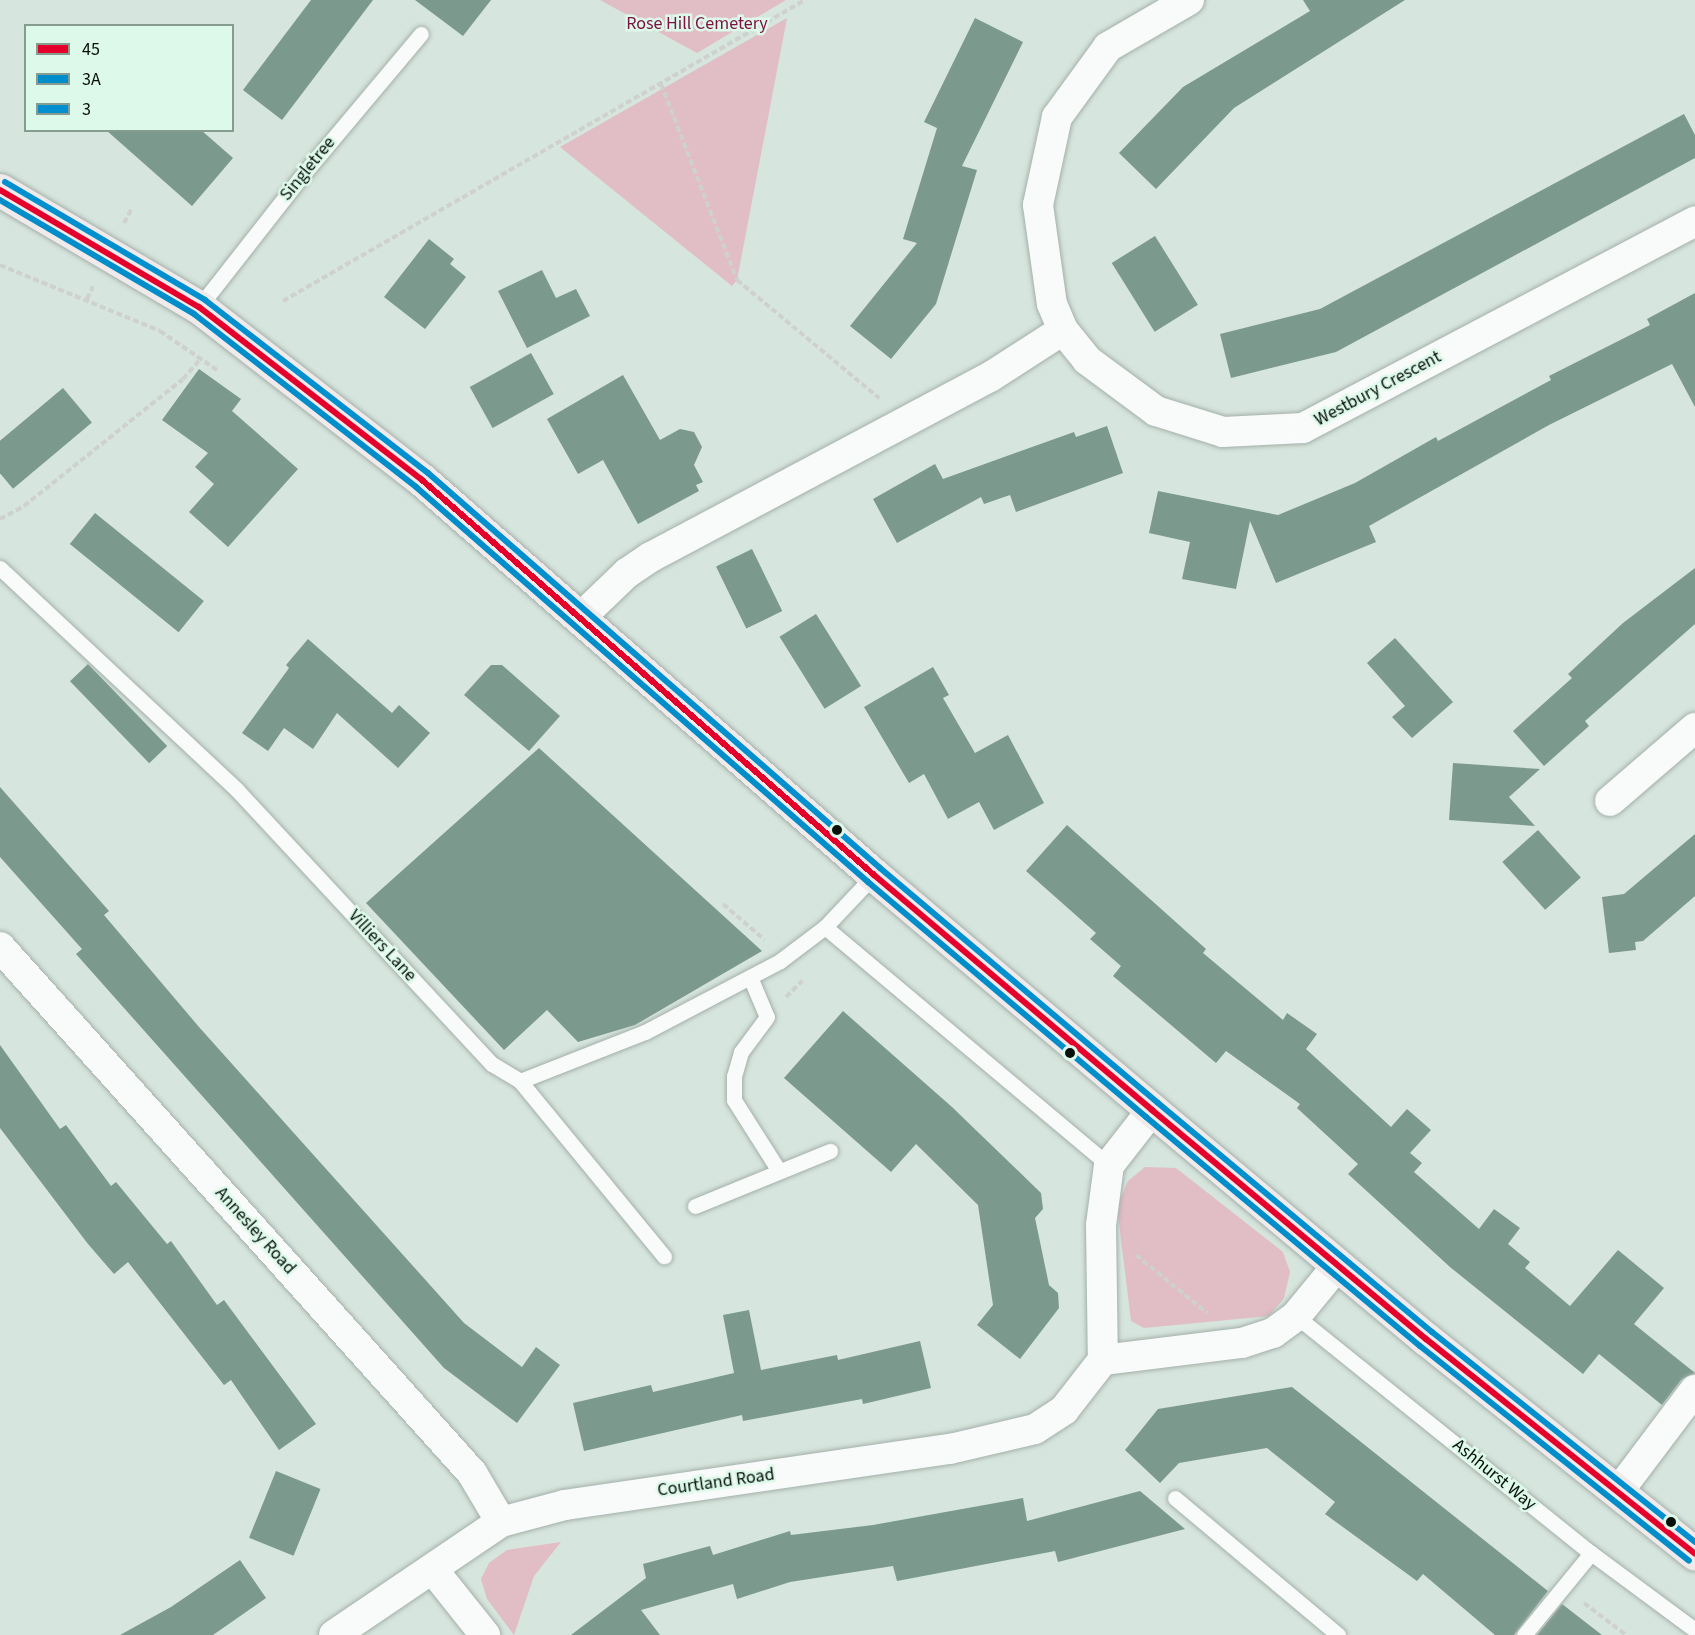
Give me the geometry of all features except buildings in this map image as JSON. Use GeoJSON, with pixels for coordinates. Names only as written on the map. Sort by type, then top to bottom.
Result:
{"type":"FeatureCollection","features":[{"type":"Feature","properties":{"kind":"main road"},"geometry":{"type":"LineString","coordinates":[[0,190],[199,307],[422,480],[874,875],[1336,1266],[1695,1554]]}},
{"type":"Feature","properties":{"kind":"street","name":"Westbury Crescent"},"geometry":{"type":"LineString","coordinates":[[1189,0],[1108,47],[1057,117],[1038,205],[1052,304],[1063,330],[1087,360],[1156,411],[1223,432],[1303,428],[1695,221]]}},
{"type":"Feature","properties":{"kind":"street"},"geometry":{"type":"LineString","coordinates":[[580,618],[627,573],[651,557],[990,377],[1063,330]]}},
{"type":"Feature","properties":{"kind":"street"},"geometry":{"type":"LineString","coordinates":[[1610,801],[1695,728]]}},
{"type":"Feature","properties":{"kind":"street","name":"Annesley Road"},"geometry":{"type":"LineString","coordinates":[[0,947],[472,1473],[501,1522]]}},
{"type":"Feature","properties":{"kind":"street"},"geometry":{"type":"LineString","coordinates":[[1152,1110],[1109,1165],[1101,1225],[1103,1360],[1242,1343],[1273,1333],[1296,1316],[1336,1266]]}},
{"type":"Feature","properties":{"kind":"street","name":"Courtland Road"},"geometry":{"type":"LineString","coordinates":[[334,1635],[434,1570],[501,1522],[565,1505],[950,1449],[1035,1429],[1064,1410],[1103,1360]]}},
{"type":"Feature","properties":{"kind":"street"},"geometry":{"type":"LineString","coordinates":[[1618,1492],[1695,1390]]}},
{"type":"Feature","properties":{"kind":"street"},"geometry":{"type":"LineString","coordinates":[[434,1570],[485,1635]]}},
{"type":"Feature","properties":{"kind":"lane","name":"Singletree"},"geometry":{"type":"LineString","coordinates":[[199,307],[300,178],[421,34]]}},
{"type":"Feature","properties":{"kind":"lane","name":"Villiers Lane"},"geometry":{"type":"LineString","coordinates":[[0,568],[237,790],[492,1064],[520,1081],[664,1256]]}},
{"type":"Feature","properties":{"kind":"lane"},"geometry":{"type":"LineString","coordinates":[[520,1081],[645,1032],[780,962],[825,927],[874,875]]}},
{"type":"Feature","properties":{"kind":"lane"},"geometry":{"type":"LineString","coordinates":[[825,927],[1109,1165]]}},
{"type":"Feature","properties":{"kind":"lane"},"geometry":{"type":"LineString","coordinates":[[750,977],[767,1017],[741,1052],[734,1076],[734,1100],[779,1171]]}},
{"type":"Feature","properties":{"kind":"lane"},"geometry":{"type":"LineString","coordinates":[[695,1206],[830,1151]]}},
{"type":"Feature","properties":{"kind":"lane","name":"Ashhurst Way"},"geometry":{"type":"LineString","coordinates":[[1296,1316],[1591,1553],[1695,1630]]}},
{"type":"Feature","properties":{"kind":"lane"},"geometry":{"type":"LineString","coordinates":[[1175,1498],[1338,1635]]}},
{"type":"Feature","properties":{"kind":"lane"},"geometry":{"type":"LineString","coordinates":[[1524,1635],[1591,1553]]}},
{"type":"Feature","properties":{"kind":"path"},"geometry":{"type":"LineString","coordinates":[[283,301],[805,0]]}},
{"type":"Feature","properties":{"kind":"path"},"geometry":{"type":"LineString","coordinates":[[661,84],[737,280],[907,421]]}},
{"type":"Feature","properties":{"kind":"path"},"geometry":{"type":"LineString","coordinates":[[0,265],[160,331],[220,372]]}},
{"type":"Feature","properties":{"kind":"path"},"geometry":{"type":"LineString","coordinates":[[0,518],[24,506],[68,471],[183,379],[201,358]]}},
{"type":"Feature","properties":{"kind":"path"},"geometry":{"type":"LineString","coordinates":[[723,904],[768,943]]}},
{"type":"Feature","properties":{"kind":"path"},"geometry":{"type":"LineString","coordinates":[[1101,1225],[1242,1343]]}},
{"type":"Feature","properties":{"kind":"path"},"geometry":{"type":"LineString","coordinates":[[1563,1587],[1626,1635]]}},
{"type":"Feature","properties":{"kind":"green space","name":"Rose Hill Cemetery"},"geometry":{"type":"Polygon","coordinates":[[[600,0],[786,0],[697,53],[600,0]]]}},
{"type":"Feature","properties":{"kind":"green space"},"geometry":{"type":"Polygon","coordinates":[[[787,18],[737,280],[732,286],[560,147],[787,18]]]}},
{"type":"Feature","properties":{"kind":"green space"},"geometry":{"type":"Polygon","coordinates":[[[1145,1167],[1176,1168],[1283,1252],[1290,1272],[1284,1298],[1269,1316],[1144,1328],[1131,1321],[1117,1207],[1128,1181],[1145,1167]]]}},
{"type":"Feature","properties":{"kind":"green space"},"geometry":{"type":"Polygon","coordinates":[[[561,1542],[534,1576],[514,1635],[487,1599],[481,1579],[489,1563],[507,1550],[561,1542]]]}},
{"type":"Feature","properties":{"kind":"transit line","name":"3"},"geometry":{"type":"LineString","coordinates":[[5,182],[205,300],[428,473],[880,868],[1158,1103],[1432,1332],[1695,1542]]}},
{"type":"Feature","properties":{"kind":"transit line","name":"45"},"geometry":{"type":"LineString","coordinates":[[0,190],[199,307],[422,480],[874,875],[1152,1110],[1426,1339],[1695,1554]]}},
{"type":"Feature","properties":{"kind":"transit line","name":"3A"},"geometry":{"type":"LineString","coordinates":[[0,200],[194,314],[416,487],[868,882],[1146,1117],[1420,1346],[1689,1561]]}}]}
